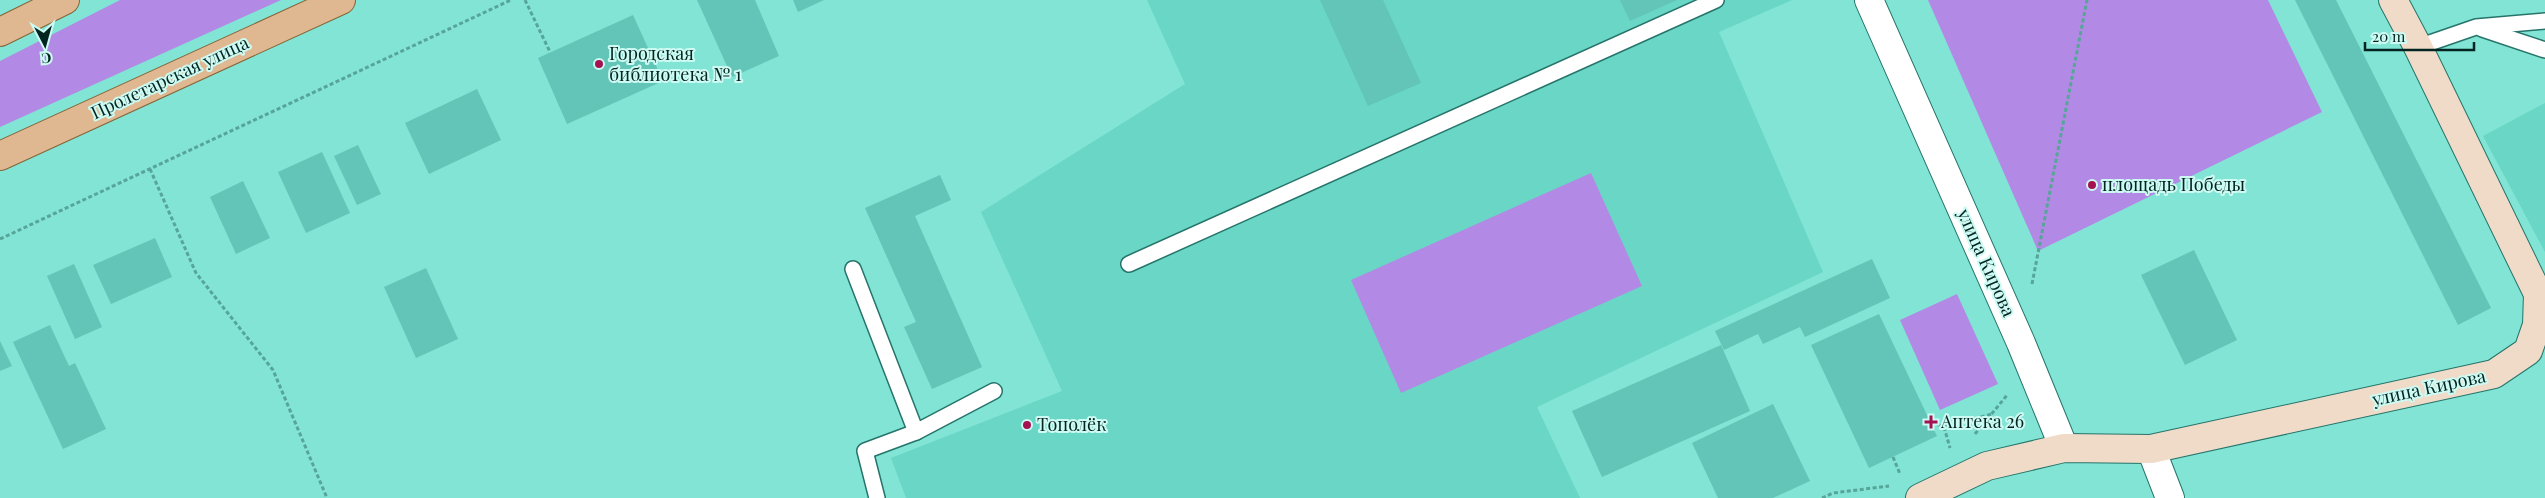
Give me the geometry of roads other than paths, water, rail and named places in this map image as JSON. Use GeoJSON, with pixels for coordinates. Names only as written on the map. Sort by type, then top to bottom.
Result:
{"type":"FeatureCollection","features":[{"type":"Feature","properties":{"kind":"main road"},"geometry":{"type":"LineString","coordinates":[[0,32],[66,0]]}},
{"type":"Feature","properties":{"kind":"main road","name":"Пролетарская улица"},"geometry":{"type":"LineString","coordinates":[[0,156],[341,0]]}},
{"type":"Feature","properties":{"kind":"street","name":"улица Кирова"},"geometry":{"type":"LineString","coordinates":[[1870,0],[2021,343],[2064,448],[2151,449],[2494,374],[2536,355],[2538,294],[2418,47],[2392,0]]}},
{"type":"Feature","properties":{"kind":"street"},"geometry":{"type":"LineString","coordinates":[[1920,498],[1987,466],[2064,448]]}},
{"type":"Feature","properties":{"kind":"street"},"geometry":{"type":"LineString","coordinates":[[2151,449],[2170,498]]}},
{"type":"Feature","properties":{"kind":"lane"},"geometry":{"type":"LineString","coordinates":[[1129,264],[1716,0]]}},
{"type":"Feature","properties":{"kind":"lane"},"geometry":{"type":"LineString","coordinates":[[2418,47],[2476,27],[2545,20]]}},
{"type":"Feature","properties":{"kind":"lane"},"geometry":{"type":"LineString","coordinates":[[2476,27],[2545,50]]}},
{"type":"Feature","properties":{"kind":"lane"},"geometry":{"type":"LineString","coordinates":[[853,269],[916,432]]}},
{"type":"Feature","properties":{"kind":"lane"},"geometry":{"type":"LineString","coordinates":[[877,498],[865,451],[916,432],[994,391]]}},
{"type":"Feature","properties":{"kind":"place","name":"Городская библиотека № 1"},"geometry":{"type":"Point","coordinates":[599,64]}},
{"type":"Feature","properties":{"kind":"place","name":"площадь Победы"},"geometry":{"type":"Point","coordinates":[2092,185]}},
{"type":"Feature","properties":{"kind":"place","name":"Аптека 26"},"geometry":{"type":"Point","coordinates":[1931,422]}},
{"type":"Feature","properties":{"kind":"place","name":"Тополёк"},"geometry":{"type":"Point","coordinates":[1027,425]}}]}
